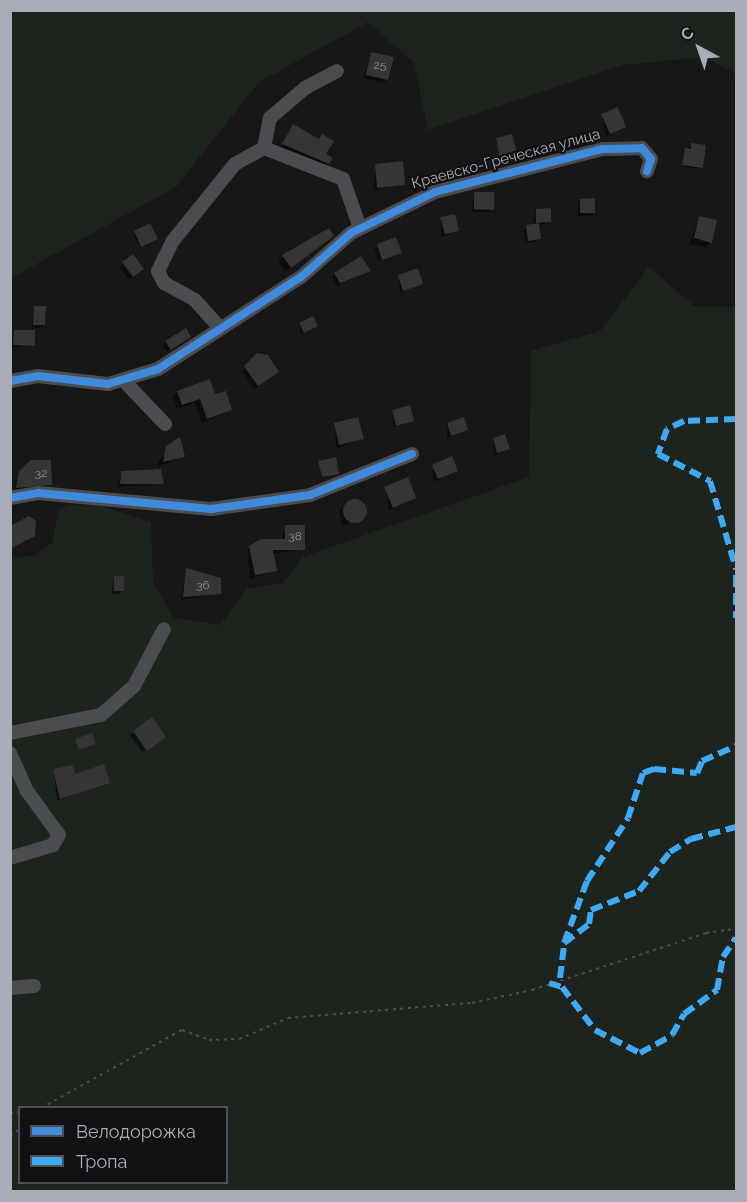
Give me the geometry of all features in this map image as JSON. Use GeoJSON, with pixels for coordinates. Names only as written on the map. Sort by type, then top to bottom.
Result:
{"type":"FeatureCollection","features":[{"type":"Feature","properties":{"kind":"street"},"geometry":{"type":"LineString","coordinates":[[220,328],[195,300],[164,283],[158,271],[172,242],[235,164],[264,148],[270,118],[305,88],[337,71]]}},
{"type":"Feature","properties":{"kind":"street"},"geometry":{"type":"LineString","coordinates":[[264,148],[343,180],[360,228]]}},
{"type":"Feature","properties":{"kind":"street","name":"Краевско-Греческая улица"},"geometry":{"type":"LineString","coordinates":[[10,381],[38,376],[125,382],[158,369],[301,277],[360,228],[435,192],[603,149],[642,148],[651,159],[646,171]]}},
{"type":"Feature","properties":{"kind":"street"},"geometry":{"type":"LineString","coordinates":[[125,382],[165,424]]}},
{"type":"Feature","properties":{"kind":"street"},"geometry":{"type":"LineString","coordinates":[[10,498],[38,494],[210,509],[310,495],[412,454]]}},
{"type":"Feature","properties":{"kind":"street"},"geometry":{"type":"LineString","coordinates":[[10,733],[101,715],[134,686],[164,629]]}},
{"type":"Feature","properties":{"kind":"street"},"geometry":{"type":"LineString","coordinates":[[10,753],[27,791],[59,835],[53,844],[10,858]]}},
{"type":"Feature","properties":{"kind":"street"},"geometry":{"type":"LineString","coordinates":[[10,988],[34,986]]}},
{"type":"Feature","properties":{"kind":"path"},"geometry":{"type":"LineString","coordinates":[[51,1106],[182,1030],[209,1040],[239,1039],[288,1018],[472,1003],[532,990],[706,933],[736,929]]}},
{"type":"Feature","properties":{"kind":"shaded area"},"geometry":{"type":"Polygon","coordinates":[[[11,10],[736,11],[736,74],[705,57],[623,65],[428,130],[414,63],[368,22],[259,82],[176,187],[11,278],[11,10]]]}},
{"type":"Feature","properties":{"kind":"shaded area"},"geometry":{"type":"Polygon","coordinates":[[[649,267],[694,306],[736,307],[736,1191],[11,1191],[10,557],[34,556],[52,543],[59,510],[68,505],[100,506],[151,522],[153,582],[173,617],[220,625],[247,589],[283,583],[303,557],[529,477],[531,351],[600,331],[649,267]]]}},
{"type":"Feature","properties":{"kind":"building"},"geometry":{"type":"Polygon","coordinates":[[[371,52],[394,57],[388,80],[366,75],[371,52]]]}},
{"type":"Feature","properties":{"kind":"building"},"geometry":{"type":"Polygon","coordinates":[[[618,107],[626,127],[610,134],[601,114],[618,107]]]}},
{"type":"Feature","properties":{"kind":"building"},"geometry":{"type":"Polygon","coordinates":[[[293,124],[319,139],[322,134],[334,141],[326,154],[333,158],[329,164],[282,144],[293,124]]]}},
{"type":"Feature","properties":{"kind":"building"},"geometry":{"type":"Polygon","coordinates":[[[512,134],[519,160],[501,165],[496,138],[512,134]]]}},
{"type":"Feature","properties":{"kind":"building"},"geometry":{"type":"Polygon","coordinates":[[[691,143],[706,145],[703,168],[682,165],[685,148],[691,149],[691,143]]]}},
{"type":"Feature","properties":{"kind":"building"},"geometry":{"type":"Polygon","coordinates":[[[403,161],[405,185],[377,188],[375,164],[403,161]]]}},
{"type":"Feature","properties":{"kind":"building"},"geometry":{"type":"Polygon","coordinates":[[[474,192],[494,192],[494,210],[474,209],[474,192]]]}},
{"type":"Feature","properties":{"kind":"building"},"geometry":{"type":"Polygon","coordinates":[[[595,198],[595,213],[580,213],[580,199],[595,198]]]}},
{"type":"Feature","properties":{"kind":"building"},"geometry":{"type":"Polygon","coordinates":[[[551,208],[551,222],[536,223],[536,209],[551,208]]]}},
{"type":"Feature","properties":{"kind":"building"},"geometry":{"type":"Polygon","coordinates":[[[455,214],[459,231],[445,234],[440,217],[455,214]]]}},
{"type":"Feature","properties":{"kind":"building"},"geometry":{"type":"Polygon","coordinates":[[[699,216],[717,220],[712,243],[694,238],[699,216]]]}},
{"type":"Feature","properties":{"kind":"building"},"geometry":{"type":"Polygon","coordinates":[[[150,223],[158,239],[141,247],[134,231],[150,223]]]}},
{"type":"Feature","properties":{"kind":"building"},"geometry":{"type":"Polygon","coordinates":[[[539,223],[541,239],[528,241],[526,225],[539,223]]]}},
{"type":"Feature","properties":{"kind":"building"},"geometry":{"type":"Polygon","coordinates":[[[329,228],[334,236],[291,268],[282,255],[329,228]]]}},
{"type":"Feature","properties":{"kind":"building"},"geometry":{"type":"Polygon","coordinates":[[[396,237],[402,253],[382,260],[377,244],[396,237]]]}},
{"type":"Feature","properties":{"kind":"building"},"geometry":{"type":"Polygon","coordinates":[[[133,254],[144,269],[133,277],[122,262],[133,254]]]}},
{"type":"Feature","properties":{"kind":"building"},"geometry":{"type":"Polygon","coordinates":[[[361,256],[371,271],[340,283],[334,273],[361,256]]]}},
{"type":"Feature","properties":{"kind":"building"},"geometry":{"type":"Polygon","coordinates":[[[418,268],[423,284],[403,291],[398,275],[418,268]]]}},
{"type":"Feature","properties":{"kind":"building"},"geometry":{"type":"Polygon","coordinates":[[[34,306],[46,306],[45,325],[33,325],[34,306]]]}},
{"type":"Feature","properties":{"kind":"building"},"geometry":{"type":"Polygon","coordinates":[[[313,316],[318,326],[304,333],[299,323],[313,316]]]}},
{"type":"Feature","properties":{"kind":"building"},"geometry":{"type":"Polygon","coordinates":[[[186,328],[191,337],[171,350],[165,341],[186,328]]]}},
{"type":"Feature","properties":{"kind":"building"},"geometry":{"type":"Polygon","coordinates":[[[14,330],[35,330],[35,346],[13,345],[14,330]]]}},
{"type":"Feature","properties":{"kind":"building"},"geometry":{"type":"Polygon","coordinates":[[[257,353],[268,355],[279,372],[258,386],[244,366],[257,353]]]}},
{"type":"Feature","properties":{"kind":"building"},"geometry":{"type":"Polygon","coordinates":[[[210,379],[215,394],[226,391],[232,410],[207,419],[200,399],[182,405],[177,391],[210,379]]]}},
{"type":"Feature","properties":{"kind":"building"},"geometry":{"type":"Polygon","coordinates":[[[410,405],[414,421],[396,426],[392,410],[410,405]]]}},
{"type":"Feature","properties":{"kind":"building"},"geometry":{"type":"Polygon","coordinates":[[[358,417],[364,439],[339,445],[334,423],[358,417]]]}},
{"type":"Feature","properties":{"kind":"building"},"geometry":{"type":"Polygon","coordinates":[[[464,417],[468,430],[451,436],[447,423],[464,417]]]}},
{"type":"Feature","properties":{"kind":"building"},"geometry":{"type":"Polygon","coordinates":[[[505,434],[510,449],[497,453],[493,438],[505,434]]]}},
{"type":"Feature","properties":{"kind":"building"},"geometry":{"type":"Polygon","coordinates":[[[180,437],[185,457],[163,462],[166,446],[180,437]]]}},
{"type":"Feature","properties":{"kind":"building"},"geometry":{"type":"Polygon","coordinates":[[[452,456],[458,471],[438,479],[432,465],[452,456]]]}},
{"type":"Feature","properties":{"kind":"building"},"geometry":{"type":"Polygon","coordinates":[[[336,457],[339,474],[322,477],[318,461],[336,457]]]}},
{"type":"Feature","properties":{"kind":"building"},"geometry":{"type":"Polygon","coordinates":[[[31,460],[51,460],[52,485],[16,488],[19,471],[31,460]]]}},
{"type":"Feature","properties":{"kind":"building"},"geometry":{"type":"Polygon","coordinates":[[[161,469],[164,484],[120,484],[121,471],[161,469]]]}},
{"type":"Feature","properties":{"kind":"building"},"geometry":{"type":"Polygon","coordinates":[[[408,477],[416,498],[393,508],[384,487],[408,477]]]}},
{"type":"Feature","properties":{"kind":"building"},"geometry":{"type":"Polygon","coordinates":[[[355,499],[360,500],[366,506],[366,516],[360,522],[355,523],[350,522],[344,516],[343,511],[344,506],[350,500],[355,499]]]}},
{"type":"Feature","properties":{"kind":"building"},"geometry":{"type":"Polygon","coordinates":[[[29,516],[36,521],[35,536],[10,549],[10,526],[29,516]]]}},
{"type":"Feature","properties":{"kind":"building"},"geometry":{"type":"Polygon","coordinates":[[[285,525],[305,525],[305,550],[273,550],[277,571],[255,575],[249,546],[261,539],[285,539],[285,525]]]}},
{"type":"Feature","properties":{"kind":"building"},"geometry":{"type":"Polygon","coordinates":[[[186,568],[221,578],[221,594],[183,597],[186,568]]]}},
{"type":"Feature","properties":{"kind":"building"},"geometry":{"type":"Polygon","coordinates":[[[114,576],[124,576],[124,591],[114,591],[114,576]]]}},
{"type":"Feature","properties":{"kind":"building"},"geometry":{"type":"Polygon","coordinates":[[[152,717],[166,737],[147,751],[133,731],[152,717]]]}},
{"type":"Feature","properties":{"kind":"building"},"geometry":{"type":"Polygon","coordinates":[[[92,733],[96,744],[79,750],[75,739],[92,733]]]}},
{"type":"Feature","properties":{"kind":"building"},"geometry":{"type":"Polygon","coordinates":[[[104,764],[110,783],[60,799],[53,769],[73,765],[75,774],[104,764]]]}},
{"type":"Feature","properties":{"kind":"marked path"},"geometry":{"type":"LineString","coordinates":[[736,419],[684,421],[667,429],[658,454],[710,481],[736,569]]}},
{"type":"Feature","properties":{"kind":"marked path"},"geometry":{"type":"LineString","coordinates":[[736,575],[736,618]]}},
{"type":"Feature","properties":{"kind":"marked path"},"geometry":{"type":"LineString","coordinates":[[564,943],[587,881],[628,818],[643,773],[654,769],[697,773],[702,761],[736,746]]}},
{"type":"Feature","properties":{"kind":"marked path"},"geometry":{"type":"LineString","coordinates":[[560,978],[564,943],[589,924],[591,910],[639,891],[670,852],[691,839],[736,827]]}},
{"type":"Feature","properties":{"kind":"marked path"},"geometry":{"type":"LineString","coordinates":[[549,983],[562,987],[595,1030],[640,1053],[672,1035],[684,1014],[717,990],[723,957],[736,938]]}},
{"type":"Feature","properties":{"kind":"cycle path"},"geometry":{"type":"LineString","coordinates":[[10,381],[38,376],[108,384],[158,369],[301,277],[351,233],[435,192],[603,149],[642,148],[651,159],[647,171]]}},
{"type":"Feature","properties":{"kind":"cycle path"},"geometry":{"type":"LineString","coordinates":[[10,498],[38,493],[211,509],[310,495],[412,454]]}}]}
